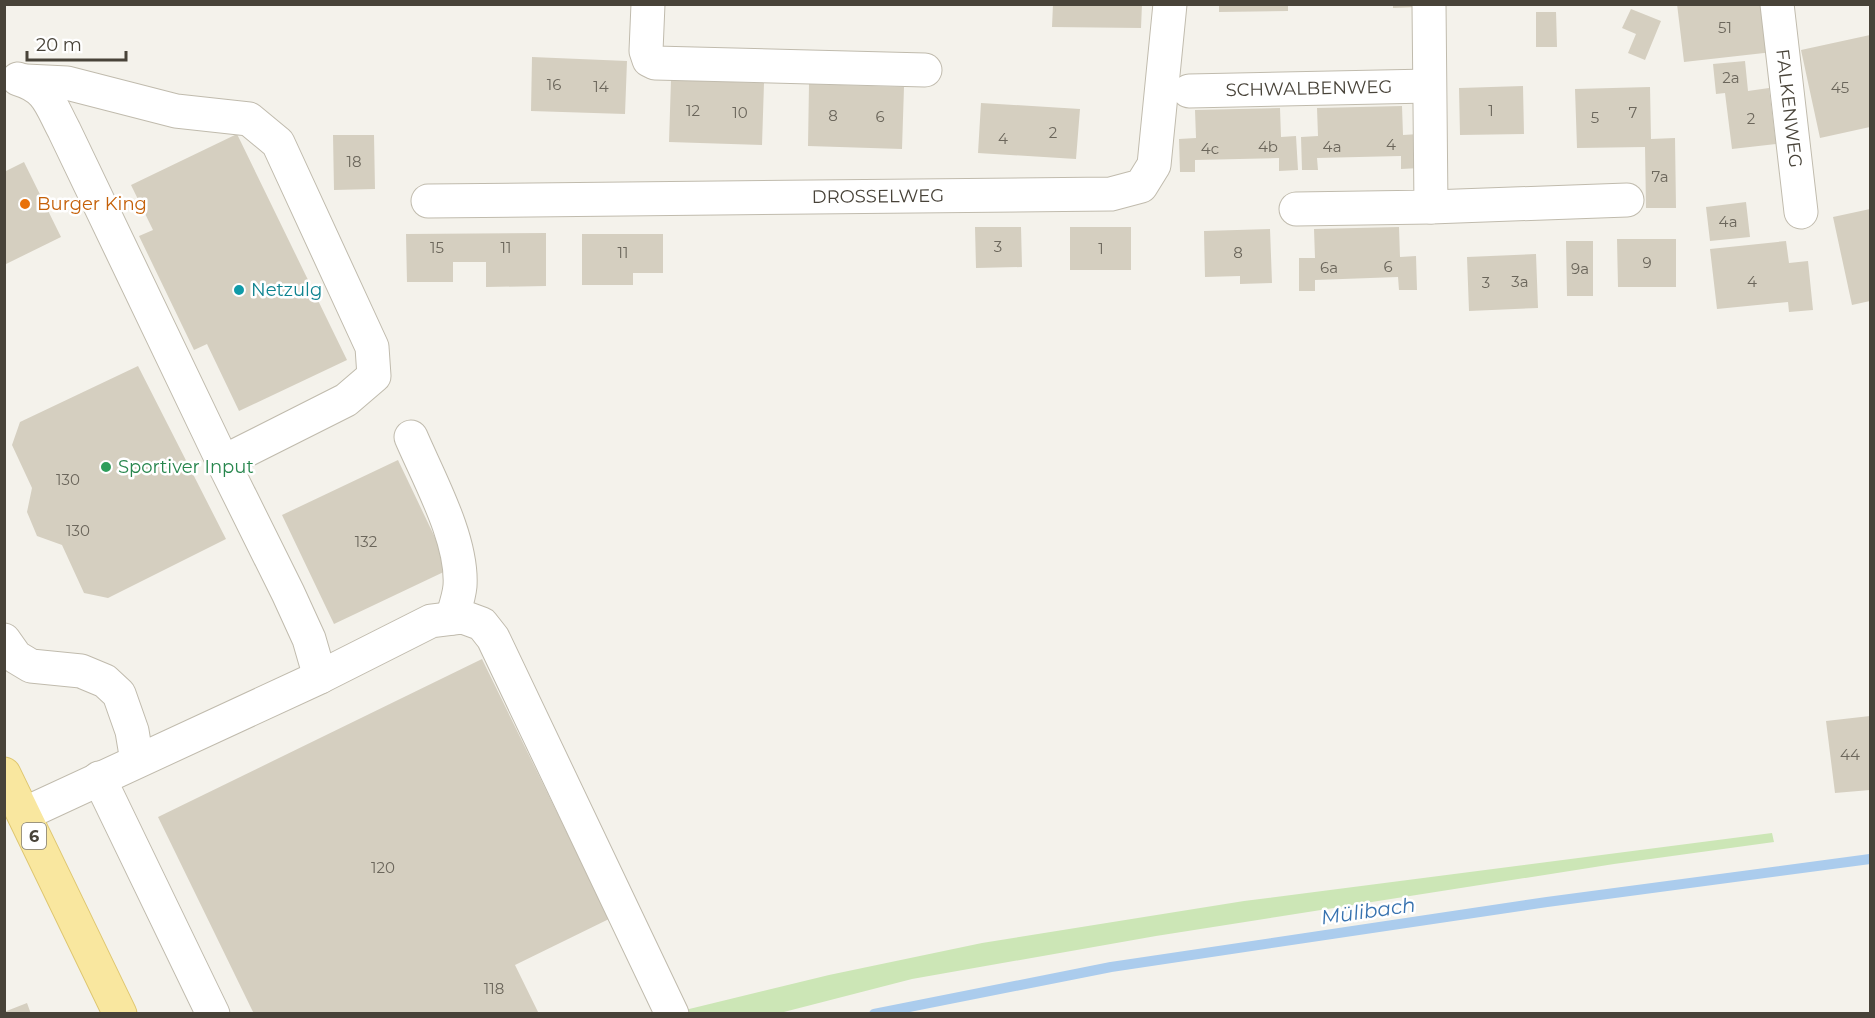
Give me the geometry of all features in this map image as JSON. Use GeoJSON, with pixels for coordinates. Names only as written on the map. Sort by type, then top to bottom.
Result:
{"type":"FeatureCollection","features":[{"type":"Feature","properties":{"kind":"main road","name":"6"},"geometry":{"type":"LineString","coordinates":[[4,774],[120,1014]]}},
{"type":"Feature","properties":{"kind":"street"},"geometry":{"type":"LineString","coordinates":[[648,4],[646,51],[649,60],[655,63],[925,70]]}},
{"type":"Feature","properties":{"kind":"street","name":"DROSSELWEG"},"geometry":{"type":"LineString","coordinates":[[428,201],[1111,194],[1141,186],[1154,165],[1170,4]]}},
{"type":"Feature","properties":{"kind":"street"},"geometry":{"type":"LineString","coordinates":[[1429,4],[1431,207]]}},
{"type":"Feature","properties":{"kind":"street","name":"FALKENWEG"},"geometry":{"type":"LineString","coordinates":[[1777,4],[1801,212]]}},
{"type":"Feature","properties":{"kind":"street"},"geometry":{"type":"LineString","coordinates":[[15,78],[44,92],[64,130],[309,639],[320,677]]}},
{"type":"Feature","properties":{"kind":"street"},"geometry":{"type":"LineString","coordinates":[[15,78],[67,83],[176,111],[249,119],[278,143],[372,347],[374,376],[346,400],[223,462]]}},
{"type":"Feature","properties":{"kind":"street","name":"SCHWALBENWEG"},"geometry":{"type":"LineString","coordinates":[[1189,91],[1429,86]]}},
{"type":"Feature","properties":{"kind":"street"},"geometry":{"type":"LineString","coordinates":[[1296,209],[1627,201]]}},
{"type":"Feature","properties":{"kind":"street"},"geometry":{"type":"LineString","coordinates":[[411,437],[455,546],[459,562],[460,587],[452,618]]}},
{"type":"Feature","properties":{"kind":"street"},"geometry":{"type":"LineString","coordinates":[[24,814],[320,677],[431,621],[463,618],[482,624],[493,638],[672,1014]]}},
{"type":"Feature","properties":{"kind":"street"},"geometry":{"type":"LineString","coordinates":[[4,640],[16,657],[31,666],[81,671],[105,681],[119,694],[132,731],[137,761]]}},
{"type":"Feature","properties":{"kind":"street"},"geometry":{"type":"LineString","coordinates":[[99,778],[213,1014]]}},
{"type":"Feature","properties":{"kind":"green space"},"geometry":{"type":"Polygon","coordinates":[[[1772,833],[1774,842],[1614,864],[1156,936],[912,979],[780,1013],[683,1014],[681,1011],[829,975],[982,943],[1244,901],[1772,833]]]}},
{"type":"Feature","properties":{"kind":"building"},"geometry":{"type":"Polygon","coordinates":[[[1053,4],[1142,4],[1141,28],[1052,27],[1053,4]]]}},
{"type":"Feature","properties":{"kind":"building"},"geometry":{"type":"Polygon","coordinates":[[[1219,4],[1288,4],[1288,11],[1219,12],[1219,4]]]}},
{"type":"Feature","properties":{"kind":"building"},"geometry":{"type":"Polygon","coordinates":[[[1393,4],[1417,4],[1418,7],[1393,8],[1393,4]]]}},
{"type":"Feature","properties":{"kind":"building"},"geometry":{"type":"Polygon","coordinates":[[[1677,4],[1768,4],[1773,52],[1684,62],[1677,4]]]}},
{"type":"Feature","properties":{"kind":"building"},"geometry":{"type":"Polygon","coordinates":[[[1631,9],[1661,21],[1645,60],[1628,53],[1636,34],[1622,28],[1631,9]]]}},
{"type":"Feature","properties":{"kind":"building"},"geometry":{"type":"Polygon","coordinates":[[[1536,12],[1556,12],[1557,47],[1536,47],[1536,12]]]}},
{"type":"Feature","properties":{"kind":"building"},"geometry":{"type":"Polygon","coordinates":[[[1870,35],[1870,127],[1820,138],[1801,50],[1870,35]]]}},
{"type":"Feature","properties":{"kind":"building"},"geometry":{"type":"Polygon","coordinates":[[[532,57],[627,61],[625,114],[531,111],[532,57]]]}},
{"type":"Feature","properties":{"kind":"building"},"geometry":{"type":"Polygon","coordinates":[[[1745,61],[1748,91],[1769,88],[1776,144],[1732,149],[1725,93],[1716,94],[1713,64],[1745,61]]]}},
{"type":"Feature","properties":{"kind":"building"},"geometry":{"type":"Polygon","coordinates":[[[671,80],[764,83],[762,145],[669,142],[671,80]]]}},
{"type":"Feature","properties":{"kind":"building"},"geometry":{"type":"Polygon","coordinates":[[[809,84],[904,87],[902,149],[808,146],[809,84]]]}},
{"type":"Feature","properties":{"kind":"building"},"geometry":{"type":"Polygon","coordinates":[[[1523,86],[1524,134],[1460,135],[1459,88],[1523,86]]]}},
{"type":"Feature","properties":{"kind":"building"},"geometry":{"type":"Polygon","coordinates":[[[1650,87],[1651,139],[1675,138],[1676,208],[1646,208],[1645,147],[1577,148],[1575,89],[1650,87]]]}},
{"type":"Feature","properties":{"kind":"building"},"geometry":{"type":"Polygon","coordinates":[[[981,103],[1080,109],[1076,159],[978,153],[981,103]]]}},
{"type":"Feature","properties":{"kind":"building"},"geometry":{"type":"Polygon","coordinates":[[[1402,106],[1403,135],[1419,134],[1420,168],[1401,169],[1401,156],[1317,158],[1318,170],[1302,170],[1301,137],[1318,136],[1317,108],[1402,106]]]}},
{"type":"Feature","properties":{"kind":"building"},"geometry":{"type":"Polygon","coordinates":[[[1280,108],[1281,137],[1296,136],[1298,170],[1279,171],[1279,158],[1195,160],[1195,172],[1180,172],[1179,139],[1196,138],[1195,110],[1280,108]]]}},
{"type":"Feature","properties":{"kind":"building","name":"Netzulg"},"geometry":{"type":"Polygon","coordinates":[[[237,134],[347,360],[239,411],[207,344],[194,350],[139,236],[153,230],[131,185],[237,134]]]}},
{"type":"Feature","properties":{"kind":"building"},"geometry":{"type":"Polygon","coordinates":[[[333,135],[374,135],[375,189],[334,190],[333,135]]]}},
{"type":"Feature","properties":{"kind":"building","name":"Burger King"},"geometry":{"type":"Polygon","coordinates":[[[24,162],[61,237],[4,265],[4,172],[24,162]]]}},
{"type":"Feature","properties":{"kind":"building"},"geometry":{"type":"Polygon","coordinates":[[[1746,202],[1750,237],[1710,241],[1706,207],[1746,202]]]}},
{"type":"Feature","properties":{"kind":"building"},"geometry":{"type":"Polygon","coordinates":[[[1870,209],[1870,301],[1852,305],[1833,217],[1870,209]]]}},
{"type":"Feature","properties":{"kind":"building"},"geometry":{"type":"Polygon","coordinates":[[[975,227],[1021,227],[1022,267],[976,268],[975,227]]]}},
{"type":"Feature","properties":{"kind":"building"},"geometry":{"type":"Polygon","coordinates":[[[1070,227],[1131,227],[1131,270],[1070,270],[1070,227]]]}},
{"type":"Feature","properties":{"kind":"building"},"geometry":{"type":"Polygon","coordinates":[[[1399,227],[1400,257],[1416,256],[1417,290],[1399,290],[1398,277],[1315,280],[1315,291],[1299,291],[1299,258],[1315,258],[1314,229],[1399,227]]]}},
{"type":"Feature","properties":{"kind":"building"},"geometry":{"type":"Polygon","coordinates":[[[1270,229],[1272,283],[1240,284],[1240,276],[1205,277],[1204,231],[1270,229]]]}},
{"type":"Feature","properties":{"kind":"building"},"geometry":{"type":"Polygon","coordinates":[[[546,233],[546,286],[486,287],[486,262],[453,262],[453,282],[407,282],[406,234],[546,233]]]}},
{"type":"Feature","properties":{"kind":"building"},"geometry":{"type":"Polygon","coordinates":[[[582,234],[663,234],[663,273],[633,273],[633,285],[582,285],[582,234]]]}},
{"type":"Feature","properties":{"kind":"building"},"geometry":{"type":"Polygon","coordinates":[[[1617,239],[1676,239],[1676,287],[1618,287],[1617,239]]]}},
{"type":"Feature","properties":{"kind":"building"},"geometry":{"type":"Polygon","coordinates":[[[1566,241],[1593,241],[1593,296],[1567,296],[1566,241]]]}},
{"type":"Feature","properties":{"kind":"building"},"geometry":{"type":"Polygon","coordinates":[[[1786,241],[1789,263],[1808,261],[1813,310],[1789,312],[1788,302],[1717,309],[1710,249],[1786,241]]]}},
{"type":"Feature","properties":{"kind":"building"},"geometry":{"type":"Polygon","coordinates":[[[1536,254],[1538,308],[1469,311],[1467,257],[1536,254]]]}},
{"type":"Feature","properties":{"kind":"building","name":"Sportiver Input"},"geometry":{"type":"Polygon","coordinates":[[[138,366],[226,539],[108,598],[84,593],[62,545],[37,536],[27,512],[32,488],[12,445],[20,422],[138,366]]]}},
{"type":"Feature","properties":{"kind":"building"},"geometry":{"type":"Polygon","coordinates":[[[398,460],[450,569],[334,624],[282,515],[398,460]]]}},
{"type":"Feature","properties":{"kind":"building"},"geometry":{"type":"Polygon","coordinates":[[[482,659],[609,919],[515,965],[539,1014],[254,1014],[158,817],[482,659]]]}},
{"type":"Feature","properties":{"kind":"building"},"geometry":{"type":"Polygon","coordinates":[[[1870,716],[1870,790],[1835,793],[1826,721],[1870,716]]]}},
{"type":"Feature","properties":{"kind":"building"},"geometry":{"type":"Polygon","coordinates":[[[27,1003],[31,1014],[4,1014],[4,1012],[27,1003]]]}},
{"type":"Feature","properties":{"kind":"waterway","name":"Mülibach"},"geometry":{"type":"LineString","coordinates":[[874,1014],[1111,967],[1547,902],[1870,859]]}},
{"type":"Feature","properties":{"kind":"place","name":"Burger King"},"geometry":{"type":"Point","coordinates":[25,204]}},
{"type":"Feature","properties":{"kind":"place","name":"Netzulg"},"geometry":{"type":"Point","coordinates":[239,290]}},
{"type":"Feature","properties":{"kind":"place","name":"Sportiver Input"},"geometry":{"type":"Point","coordinates":[106,467]}}]}
